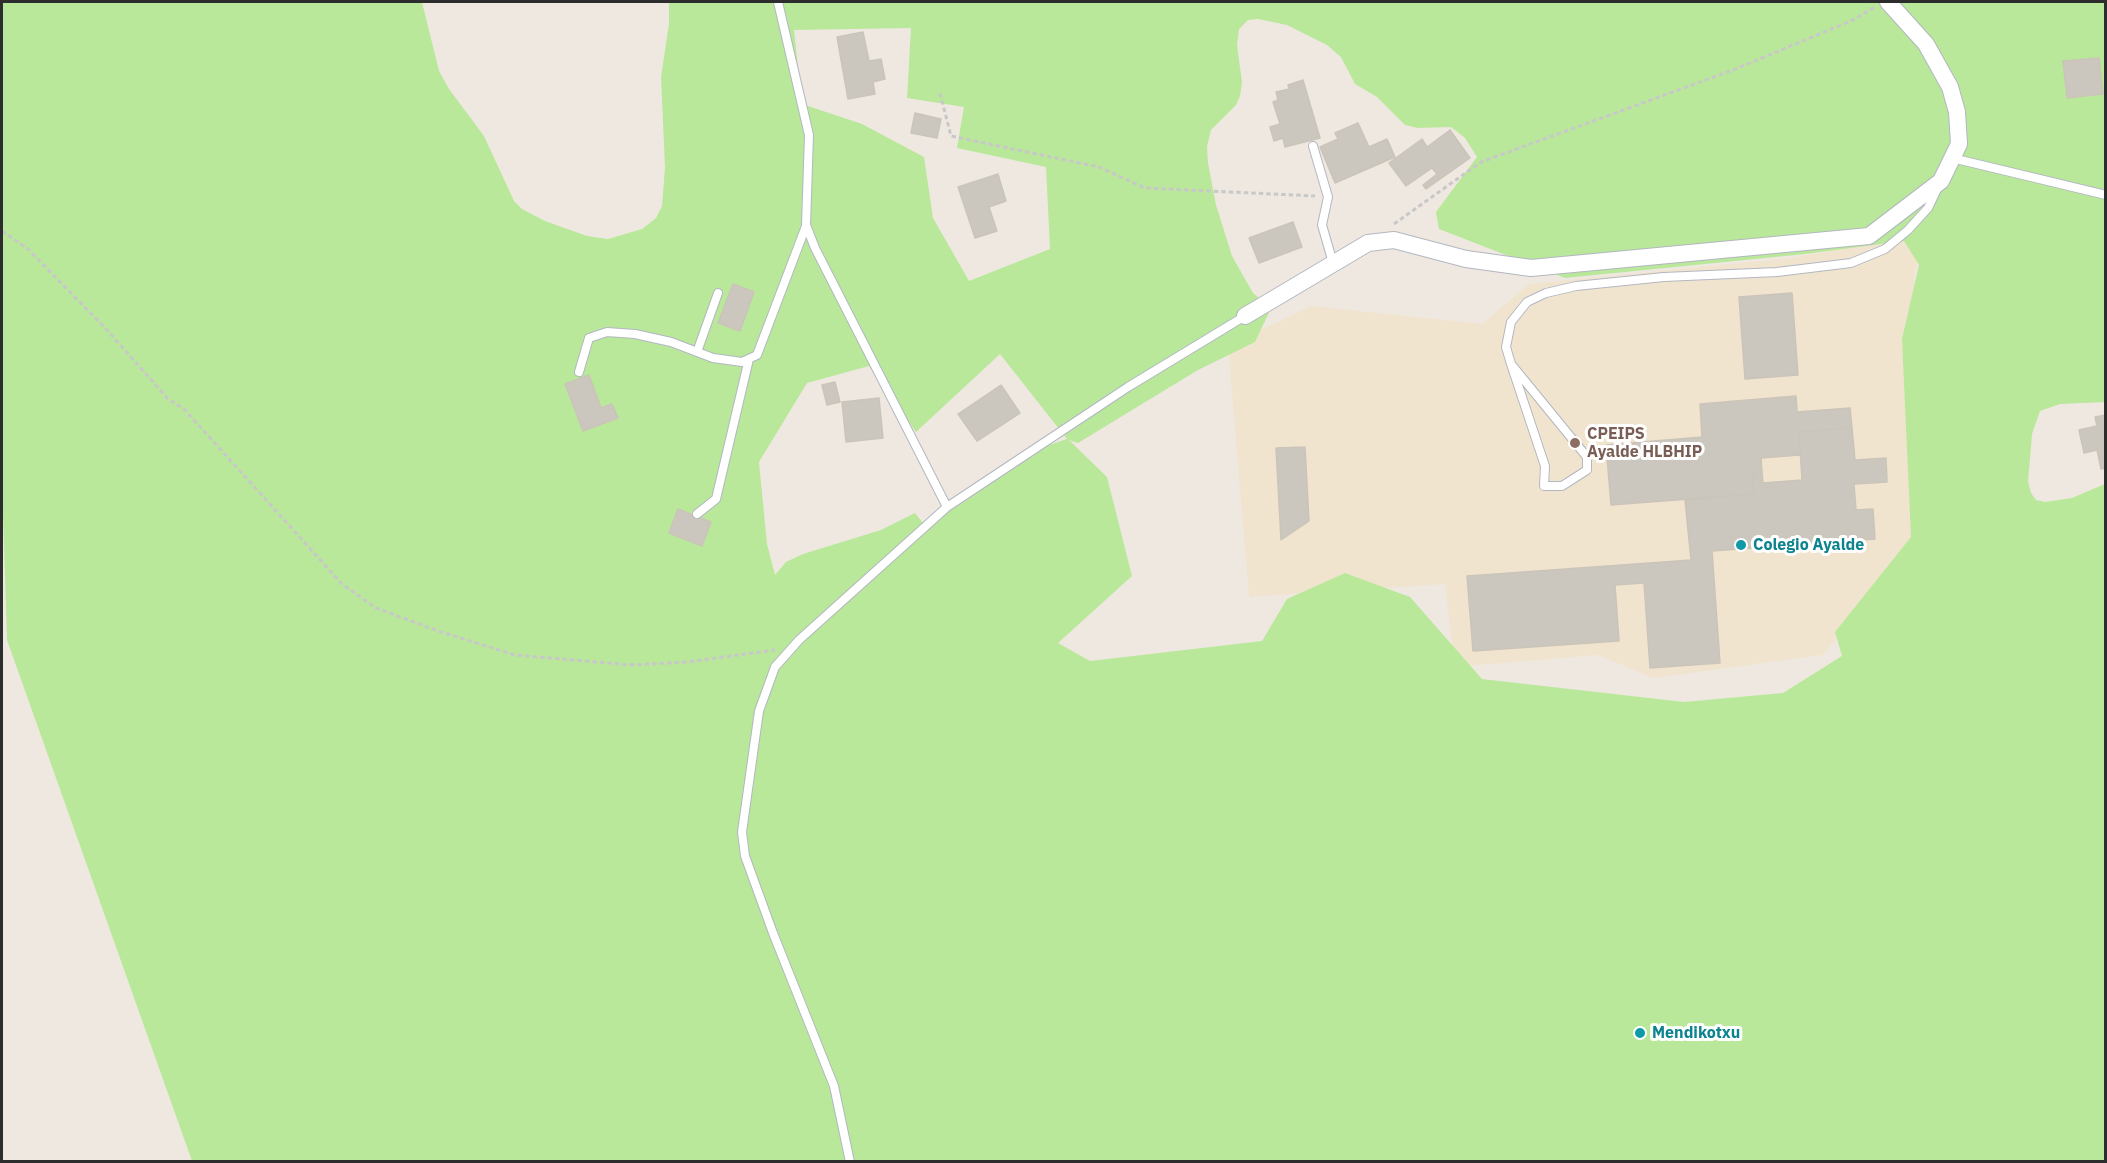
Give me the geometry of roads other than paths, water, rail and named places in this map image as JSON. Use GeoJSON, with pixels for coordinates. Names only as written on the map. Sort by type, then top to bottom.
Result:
{"type":"FeatureCollection","features":[{"type":"Feature","properties":{"kind":"street"},"geometry":{"type":"LineString","coordinates":[[1245,316],[1368,243],[1394,240],[1466,259],[1531,268],[1869,236],[1941,181],[1959,144],[1957,112],[1950,87],[1926,44],[1882,4]]}},
{"type":"Feature","properties":{"kind":"lane"},"geometry":{"type":"LineString","coordinates":[[579,372],[589,338],[607,332],[635,334],[713,358],[742,362],[757,356],[806,225],[809,135],[778,2]]}},
{"type":"Feature","properties":{"kind":"lane"},"geometry":{"type":"LineString","coordinates":[[1313,146],[1328,196],[1322,225],[1333,263]]}},
{"type":"Feature","properties":{"kind":"lane"},"geometry":{"type":"LineString","coordinates":[[1952,158],[2106,195]]}},
{"type":"Feature","properties":{"kind":"lane"},"geometry":{"type":"LineString","coordinates":[[1511,364],[1587,457],[1587,470],[1575,480],[1562,486],[1545,486],[1545,466],[1511,364],[1506,347],[1511,322],[1527,302],[1546,292],[1576,286],[1653,278],[1777,272],[1851,263],[1885,249],[1908,230],[1928,208],[1941,181]]}},
{"type":"Feature","properties":{"kind":"lane"},"geometry":{"type":"LineString","coordinates":[[806,225],[814,248],[947,507]]}},
{"type":"Feature","properties":{"kind":"lane"},"geometry":{"type":"LineString","coordinates":[[697,352],[718,294]]}},
{"type":"Feature","properties":{"kind":"lane"},"geometry":{"type":"LineString","coordinates":[[850,1161],[834,1086],[772,933],[746,856],[742,832],[759,711],[776,667],[794,646],[947,507],[1128,387],[1245,316]]}},
{"type":"Feature","properties":{"kind":"lane"},"geometry":{"type":"LineString","coordinates":[[697,514],[716,499],[749,359]]}},
{"type":"Feature","properties":{"kind":"place","name":"CPEIPS Ayalde HLBHIP"},"geometry":{"type":"Point","coordinates":[1575,443]}},
{"type":"Feature","properties":{"kind":"place","name":"Colegio Ayalde"},"geometry":{"type":"Point","coordinates":[1741,545]}},
{"type":"Feature","properties":{"kind":"place","name":"Mendikotxu"},"geometry":{"type":"Point","coordinates":[1640,1033]}}]}
